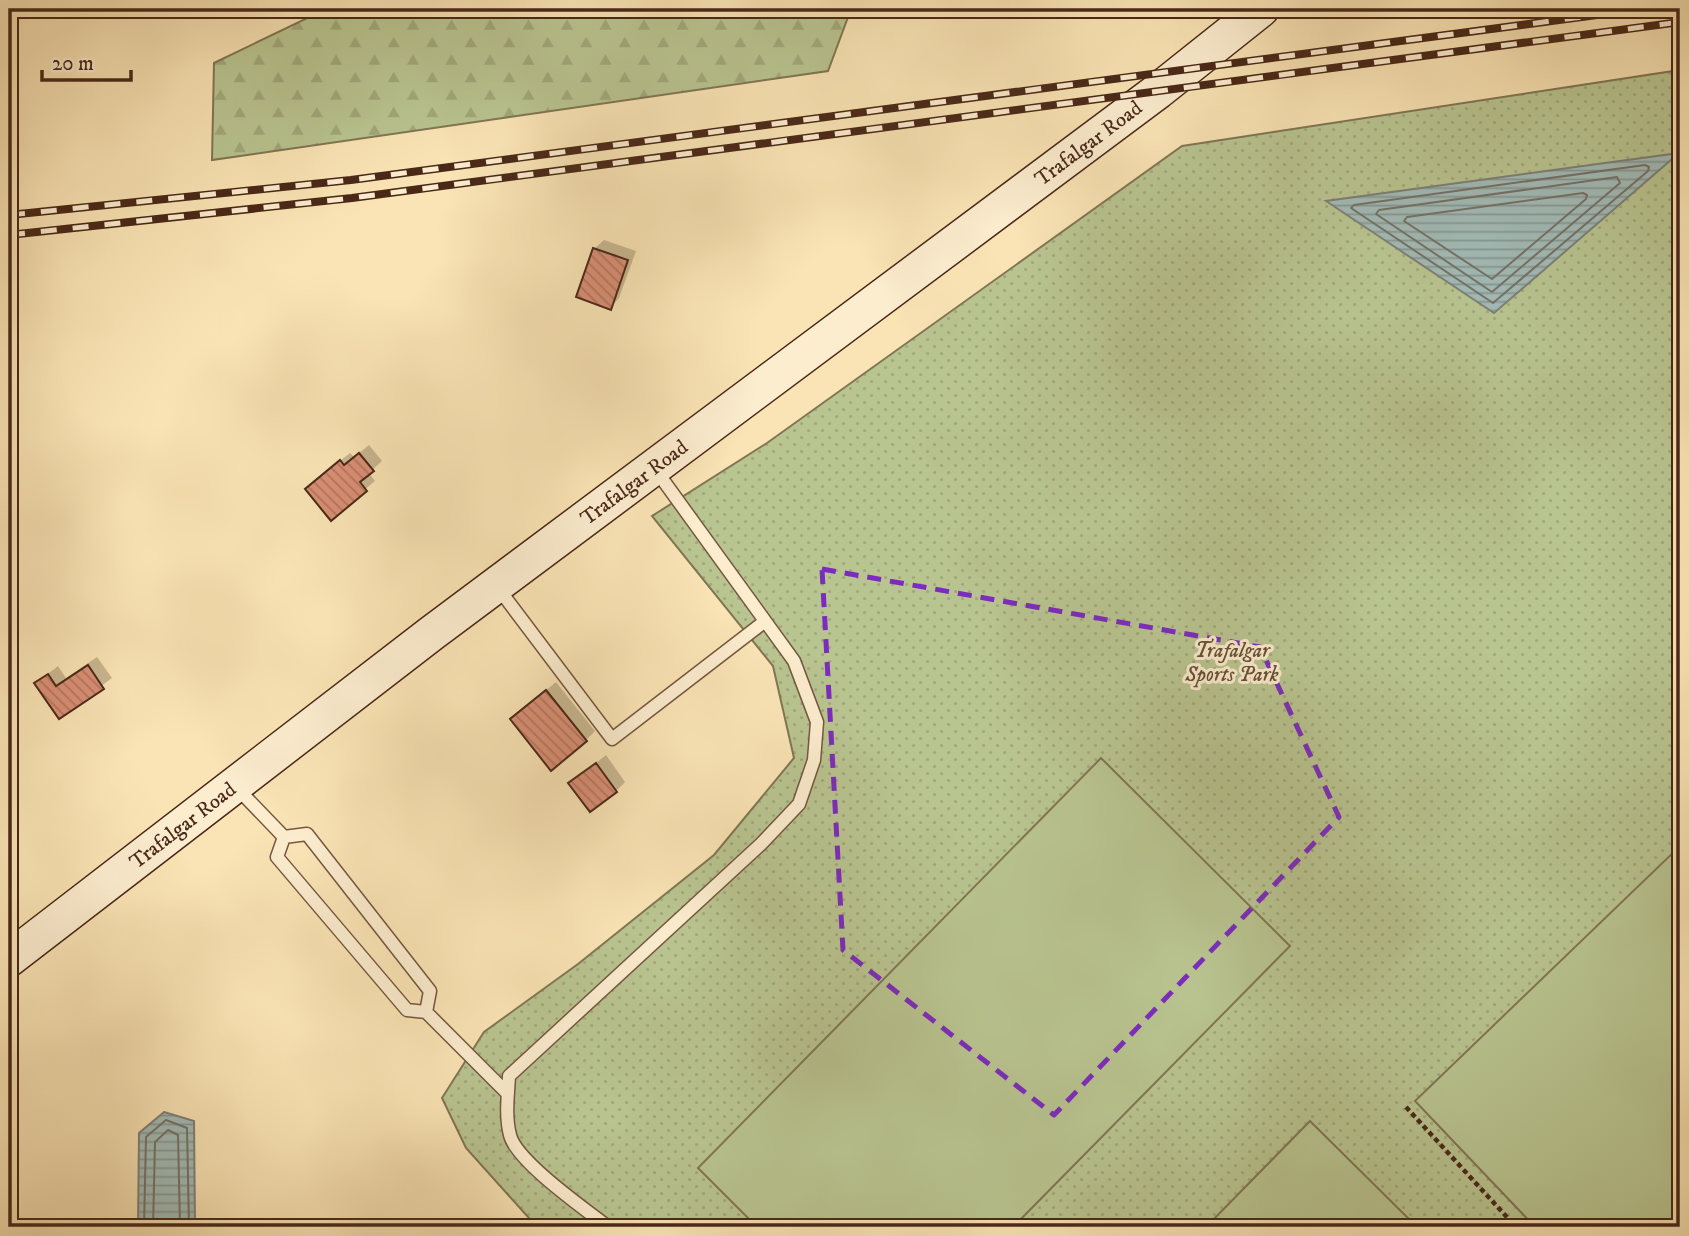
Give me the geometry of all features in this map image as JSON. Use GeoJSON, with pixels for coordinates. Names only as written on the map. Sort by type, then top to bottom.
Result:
{"type":"FeatureCollection","features":[{"type":"Feature","properties":{"kind":"main road","name":"Trafalgar Road"},"geometry":{"type":"LineString","coordinates":[[9,959],[496,585],[1158,91],[1261,9]]}},
{"type":"Feature","properties":{"kind":"lane"},"geometry":{"type":"LineString","coordinates":[[608,1227],[537,1170],[510,1138],[509,1076],[761,844],[799,803],[814,760],[817,722],[794,662],[653,467]]}},
{"type":"Feature","properties":{"kind":"lane"},"geometry":{"type":"LineString","coordinates":[[496,585],[612,739],[764,622]]}},
{"type":"Feature","properties":{"kind":"lane"},"geometry":{"type":"LineString","coordinates":[[234,785],[284,837]]}},
{"type":"Feature","properties":{"kind":"lane"},"geometry":{"type":"LineString","coordinates":[[284,837],[307,834],[430,991],[426,1012]]}},
{"type":"Feature","properties":{"kind":"lane"},"geometry":{"type":"LineString","coordinates":[[284,837],[277,857],[407,1010],[426,1012],[508,1094]]}},
{"type":"Feature","properties":{"kind":"path"},"geometry":{"type":"LineString","coordinates":[[1406,1107],[1516,1227]]}},
{"type":"Feature","properties":{"kind":"highlighted area"},"geometry":{"type":"Polygon","coordinates":[[[822,569],[1260,647],[1339,817],[1054,1115],[843,950],[822,569]]]}},
{"type":"Feature","properties":{"kind":"green space"},"geometry":{"type":"Polygon","coordinates":[[[326,9],[851,9],[828,71],[212,160],[214,63],[326,9]]]}},
{"type":"Feature","properties":{"kind":"green space","name":"Trafalgar Sports Park"},"geometry":{"type":"Polygon","coordinates":[[[1680,70],[1680,1227],[537,1227],[466,1148],[442,1098],[484,1032],[578,964],[714,855],[794,758],[773,666],[652,516],[767,443],[1182,146],[1680,70]]]}},
{"type":"Feature","properties":{"kind":"green space"},"geometry":{"type":"Polygon","coordinates":[[[1101,758],[1290,946],[1013,1227],[757,1227],[698,1168],[1101,758]]]}},
{"type":"Feature","properties":{"kind":"green space"},"geometry":{"type":"Polygon","coordinates":[[[1680,846],[1680,1227],[1535,1227],[1415,1101],[1680,846]]]}},
{"type":"Feature","properties":{"kind":"green space"},"geometry":{"type":"Polygon","coordinates":[[[1310,1121],[1417,1227],[1206,1227],[1310,1121]]]}},
{"type":"Feature","properties":{"kind":"water"},"geometry":{"type":"Polygon","coordinates":[[[1679,153],[1494,313],[1326,201],[1679,153]]]}},
{"type":"Feature","properties":{"kind":"water"},"geometry":{"type":"Polygon","coordinates":[[[164,1112],[194,1121],[195,1227],[138,1227],[139,1133],[164,1112]]]}},
{"type":"Feature","properties":{"kind":"building"},"geometry":{"type":"Polygon","coordinates":[[[593,248],[628,260],[611,310],[576,297],[593,248]]]}},
{"type":"Feature","properties":{"kind":"building"},"geometry":{"type":"Polygon","coordinates":[[[359,453],[374,471],[360,482],[367,491],[331,521],[305,489],[340,460],[344,465],[359,453]]]}},
{"type":"Feature","properties":{"kind":"building"},"geometry":{"type":"Polygon","coordinates":[[[88,665],[104,689],[59,719],[34,683],[48,674],[56,686],[88,665]]]}},
{"type":"Feature","properties":{"kind":"building"},"geometry":{"type":"Polygon","coordinates":[[[546,690],[587,741],[551,771],[510,719],[546,690]]]}},
{"type":"Feature","properties":{"kind":"building"},"geometry":{"type":"Polygon","coordinates":[[[596,763],[617,792],[590,812],[568,783],[596,763]]]}},
{"type":"Feature","properties":{"kind":"railway"},"geometry":{"type":"LineString","coordinates":[[9,215],[351,180],[1642,9]]}},
{"type":"Feature","properties":{"kind":"railway"},"geometry":{"type":"LineString","coordinates":[[9,235],[352,198],[1680,22]]}}]}
